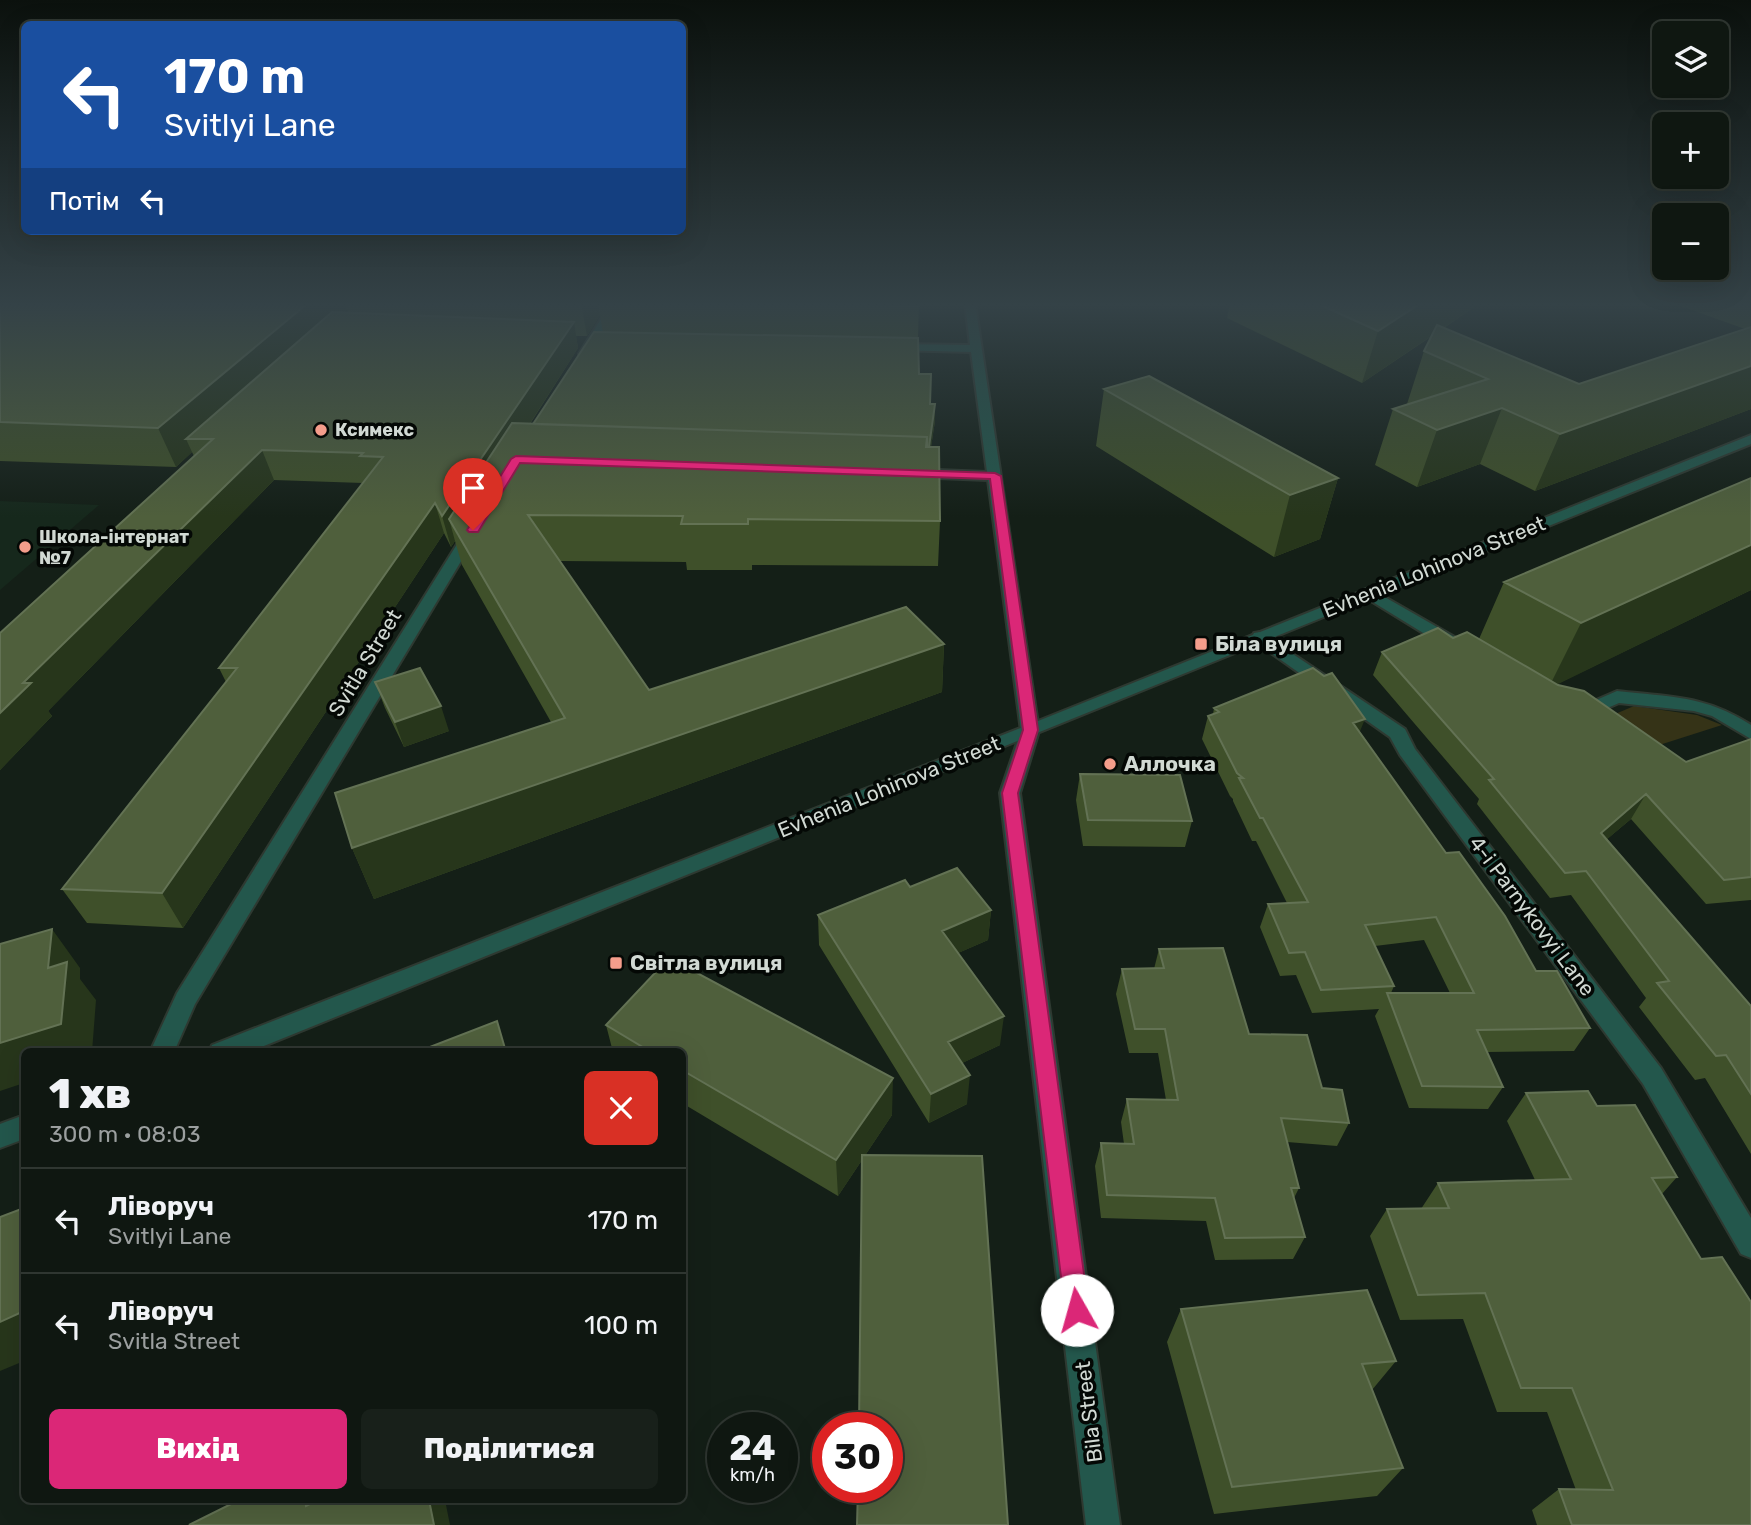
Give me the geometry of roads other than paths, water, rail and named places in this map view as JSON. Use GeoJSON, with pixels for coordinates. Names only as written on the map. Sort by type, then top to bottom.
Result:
{"type":"FeatureCollection","features":[{"type":"Feature","properties":{"kind":"street","name":"Bila Street"},"geometry":{"type":"LineString","coordinates":[[981,374],[1030,730],[1010,793],[1103,1525]]}},
{"type":"Feature","properties":{"kind":"street","name":"Evhenia Lohinova Street"},"geometry":{"type":"LineString","coordinates":[[231,1048],[1751,439]]}},
{"type":"Feature","properties":{"kind":"street"},"geometry":{"type":"LineString","coordinates":[[899,472],[995,476]]}},
{"type":"Feature","properties":{"kind":"street","name":"Svitla Street"},"geometry":{"type":"LineString","coordinates":[[164,1048],[185,1000],[480,518]]}},
{"type":"Feature","properties":{"kind":"street"},"geometry":{"type":"LineString","coordinates":[[1369,593],[1464,650]]}},
{"type":"Feature","properties":{"kind":"street","name":"4-i Parnykovyi Lane"},"geometry":{"type":"LineString","coordinates":[[1260,637],[1398,733],[1408,751],[1652,1076],[1751,1244]]}},
{"type":"Feature","properties":{"kind":"street"},"geometry":{"type":"LineString","coordinates":[[1565,705],[1589,710],[1617,697],[1696,705],[1718,712],[1751,733]]}},
{"type":"Feature","properties":{"kind":"street"},"geometry":{"type":"LineString","coordinates":[[0,1136],[21,1128]]}},
{"type":"Feature","properties":{"kind":"place","name":"Ксимекс"},"geometry":{"type":"Point","coordinates":[321,430]}},
{"type":"Feature","properties":{"kind":"place","name":"Школа-інтернат №7"},"geometry":{"type":"Point","coordinates":[25,547]}},
{"type":"Feature","properties":{"kind":"place","name":"Біла вулиця"},"geometry":{"type":"Point","coordinates":[1201,644]}},
{"type":"Feature","properties":{"kind":"place","name":"Аллочка"},"geometry":{"type":"Point","coordinates":[1110,764]}},
{"type":"Feature","properties":{"kind":"place","name":"Світла вулиця"},"geometry":{"type":"Point","coordinates":[616,963]}}]}
